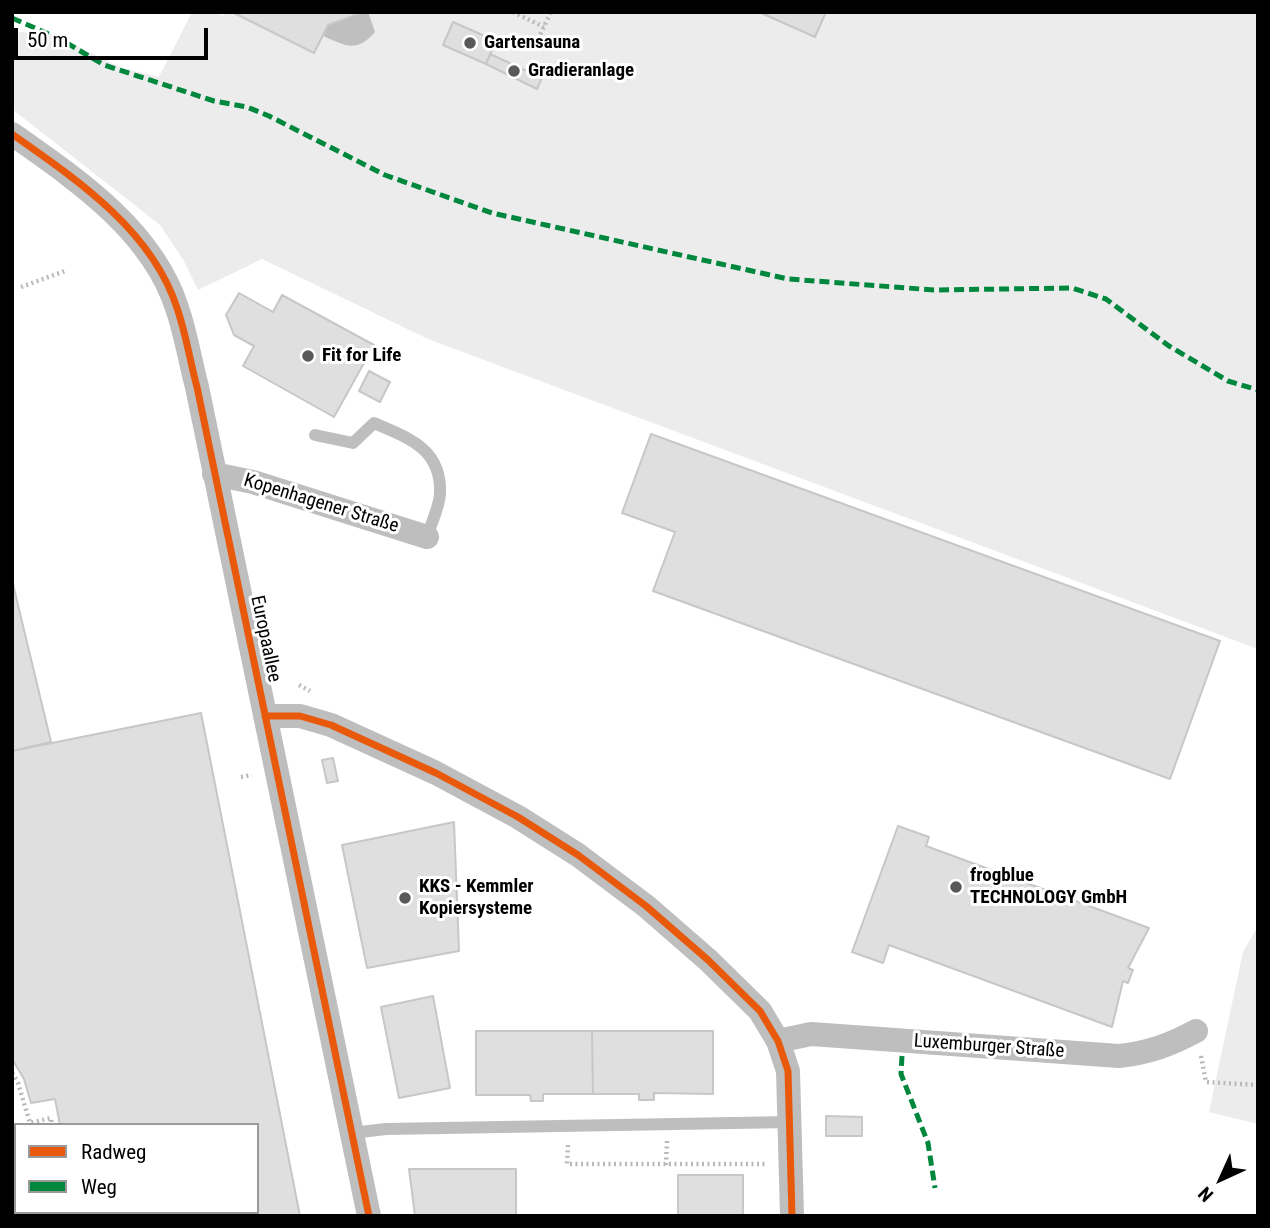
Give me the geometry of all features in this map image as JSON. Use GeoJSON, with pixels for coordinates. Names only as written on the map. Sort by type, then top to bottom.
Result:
{"type":"FeatureCollection","features":[{"type":"Feature","properties":{"kind":"street","name":"Europaallee"},"geometry":{"type":"LineString","coordinates":[[12,134],[117,216],[138,239],[177,306],[197,387],[369,1216]]}},
{"type":"Feature","properties":{"kind":"street","name":"Kopenhagener Straße"},"geometry":{"type":"LineString","coordinates":[[214,474],[253,481],[427,537]]}},
{"type":"Feature","properties":{"kind":"street"},"geometry":{"type":"LineString","coordinates":[[265,716],[300,716],[331,724],[436,773],[518,817],[578,855],[646,906],[708,960],[760,1011],[778,1041],[788,1071],[792,1216]]}},
{"type":"Feature","properties":{"kind":"street","name":"Luxemburger Straße"},"geometry":{"type":"LineString","coordinates":[[778,1041],[811,1034],[1119,1056],[1144,1054],[1170,1045],[1196,1031]]}},
{"type":"Feature","properties":{"kind":"lane"},"geometry":{"type":"LineString","coordinates":[[315,435],[353,443],[374,423],[410,438],[429,453],[437,470],[440,496],[427,537]]}},
{"type":"Feature","properties":{"kind":"lane"},"geometry":{"type":"LineString","coordinates":[[352,1133],[398,1128],[791,1122]]}},
{"type":"Feature","properties":{"kind":"path"},"geometry":{"type":"LineString","coordinates":[[513,12],[544,27]]}},
{"type":"Feature","properties":{"kind":"path"},"geometry":{"type":"LineString","coordinates":[[533,49],[551,12]]}},
{"type":"Feature","properties":{"kind":"path"},"geometry":{"type":"LineString","coordinates":[[21,288],[65,271]]}},
{"type":"Feature","properties":{"kind":"path"},"geometry":{"type":"LineString","coordinates":[[241,777],[257,774]]}},
{"type":"Feature","properties":{"kind":"path"},"geometry":{"type":"LineString","coordinates":[[1196,1031],[1206,1082],[1258,1085]]}},
{"type":"Feature","properties":{"kind":"path"},"geometry":{"type":"LineString","coordinates":[[12,1073],[18,1083],[30,1123],[51,1118],[52,1123]]}},
{"type":"Feature","properties":{"kind":"path"},"geometry":{"type":"LineString","coordinates":[[567,1164],[792,1163]]}},
{"type":"Feature","properties":{"kind":"shaded area"},"geometry":{"type":"Polygon","coordinates":[[[192,12],[215,12],[223,16],[225,12],[232,12],[314,53],[328,25],[364,12],[1258,12],[1258,649],[428,339],[262,259],[198,290],[184,261],[160,225],[12,109],[12,32],[50,33],[122,68],[159,77],[192,12]]]}},
{"type":"Feature","properties":{"kind":"shaded area"},"geometry":{"type":"Polygon","coordinates":[[[368,12],[375,32],[363,43],[345,45],[323,36],[328,25],[368,12]]]}},
{"type":"Feature","properties":{"kind":"shaded area"},"geometry":{"type":"Polygon","coordinates":[[[1258,926],[1258,1124],[1209,1112],[1243,952],[1258,926]]]}},
{"type":"Feature","properties":{"kind":"building"},"geometry":{"type":"Polygon","coordinates":[[[232,12],[364,12],[328,25],[314,53],[232,12]]]}},
{"type":"Feature","properties":{"kind":"building"},"geometry":{"type":"Polygon","coordinates":[[[759,12],[826,12],[815,37],[759,12]]]}},
{"type":"Feature","properties":{"kind":"building","name":"Gartensauna"},"geometry":{"type":"Polygon","coordinates":[[[453,22],[496,41],[486,64],[443,45],[453,22]]]}},
{"type":"Feature","properties":{"kind":"building","name":"Gradieranlage"},"geometry":{"type":"Polygon","coordinates":[[[490,54],[542,78],[537,89],[486,64],[490,54]]]}},
{"type":"Feature","properties":{"kind":"building","name":"Fit for Life"},"geometry":{"type":"Polygon","coordinates":[[[239,293],[273,312],[282,295],[374,345],[334,417],[243,366],[254,346],[234,335],[226,315],[239,293]]]}},
{"type":"Feature","properties":{"kind":"building"},"geometry":{"type":"Polygon","coordinates":[[[369,371],[390,382],[380,402],[359,391],[369,371]]]}},
{"type":"Feature","properties":{"kind":"building"},"geometry":{"type":"Polygon","coordinates":[[[651,434],[1220,641],[1170,779],[653,591],[675,532],[622,513],[651,434]]]}},
{"type":"Feature","properties":{"kind":"building"},"geometry":{"type":"Polygon","coordinates":[[[12,580],[51,742],[12,751],[12,580]]]}},
{"type":"Feature","properties":{"kind":"building"},"geometry":{"type":"Polygon","coordinates":[[[201,713],[300,1216],[79,1216],[259,1214],[259,1123],[60,1123],[55,1099],[31,1103],[24,1079],[12,1059],[12,751],[201,713]]]}},
{"type":"Feature","properties":{"kind":"building"},"geometry":{"type":"Polygon","coordinates":[[[333,758],[338,781],[327,783],[322,760],[333,758]]]}},
{"type":"Feature","properties":{"kind":"building","name":"KKS - Kemmler Kopiersysteme"},"geometry":{"type":"Polygon","coordinates":[[[454,822],[459,951],[367,968],[342,845],[454,822]]]}},
{"type":"Feature","properties":{"kind":"building","name":"frogblue TECHNOLOGY GmbH"},"geometry":{"type":"Polygon","coordinates":[[[898,826],[929,837],[926,846],[1149,928],[1128,968],[1133,970],[1128,983],[1123,981],[1112,1027],[889,945],[883,963],[852,952],[898,826]]]}},
{"type":"Feature","properties":{"kind":"building"},"geometry":{"type":"Polygon","coordinates":[[[433,996],[450,1088],[399,1098],[381,1007],[433,996]]]}},
{"type":"Feature","properties":{"kind":"building"},"geometry":{"type":"Polygon","coordinates":[[[476,1031],[592,1031],[593,1094],[543,1094],[543,1101],[531,1101],[530,1095],[476,1095],[476,1031]]]}},
{"type":"Feature","properties":{"kind":"building"},"geometry":{"type":"Polygon","coordinates":[[[592,1031],[713,1031],[713,1094],[654,1093],[654,1100],[639,1100],[639,1094],[593,1094],[592,1031]]]}},
{"type":"Feature","properties":{"kind":"building"},"geometry":{"type":"Polygon","coordinates":[[[826,1116],[862,1117],[862,1136],[826,1136],[826,1116]]]}},
{"type":"Feature","properties":{"kind":"building"},"geometry":{"type":"Polygon","coordinates":[[[409,1169],[516,1169],[516,1216],[415,1216],[409,1169]]]}},
{"type":"Feature","properties":{"kind":"building"},"geometry":{"type":"Polygon","coordinates":[[[678,1175],[743,1175],[743,1216],[678,1216],[678,1175]]]}},
{"type":"Feature","properties":{"kind":"marked path"},"geometry":{"type":"LineString","coordinates":[[12,18],[60,39],[104,65],[214,101],[247,107],[385,175],[492,213],[788,279],[934,290],[1072,288],[1106,299],[1169,346],[1228,381],[1258,390]]}},
{"type":"Feature","properties":{"kind":"marked path"},"geometry":{"type":"LineString","coordinates":[[902,1056],[901,1074],[928,1143],[935,1188]]}},
{"type":"Feature","properties":{"kind":"cycle path"},"geometry":{"type":"LineString","coordinates":[[12,134],[86,188],[131,231],[150,254],[177,308],[197,387],[369,1216]]}},
{"type":"Feature","properties":{"kind":"cycle path"},"geometry":{"type":"LineString","coordinates":[[265,716],[300,716],[331,725],[436,773],[518,817],[578,855],[646,906],[708,960],[760,1011],[778,1041],[788,1071],[792,1216]]}},
{"type":"Feature","properties":{"kind":"place","name":"Gartensauna"},"geometry":{"type":"Point","coordinates":[470,43]}},
{"type":"Feature","properties":{"kind":"place","name":"Gradieranlage"},"geometry":{"type":"Point","coordinates":[514,71]}},
{"type":"Feature","properties":{"kind":"place","name":"Fit for Life"},"geometry":{"type":"Point","coordinates":[308,356]}},
{"type":"Feature","properties":{"kind":"place","name":"frogblue TECHNOLOGY GmbH"},"geometry":{"type":"Point","coordinates":[956,887]}},
{"type":"Feature","properties":{"kind":"place","name":"KKS - Kemmler Kopiersysteme"},"geometry":{"type":"Point","coordinates":[405,898]}}]}
